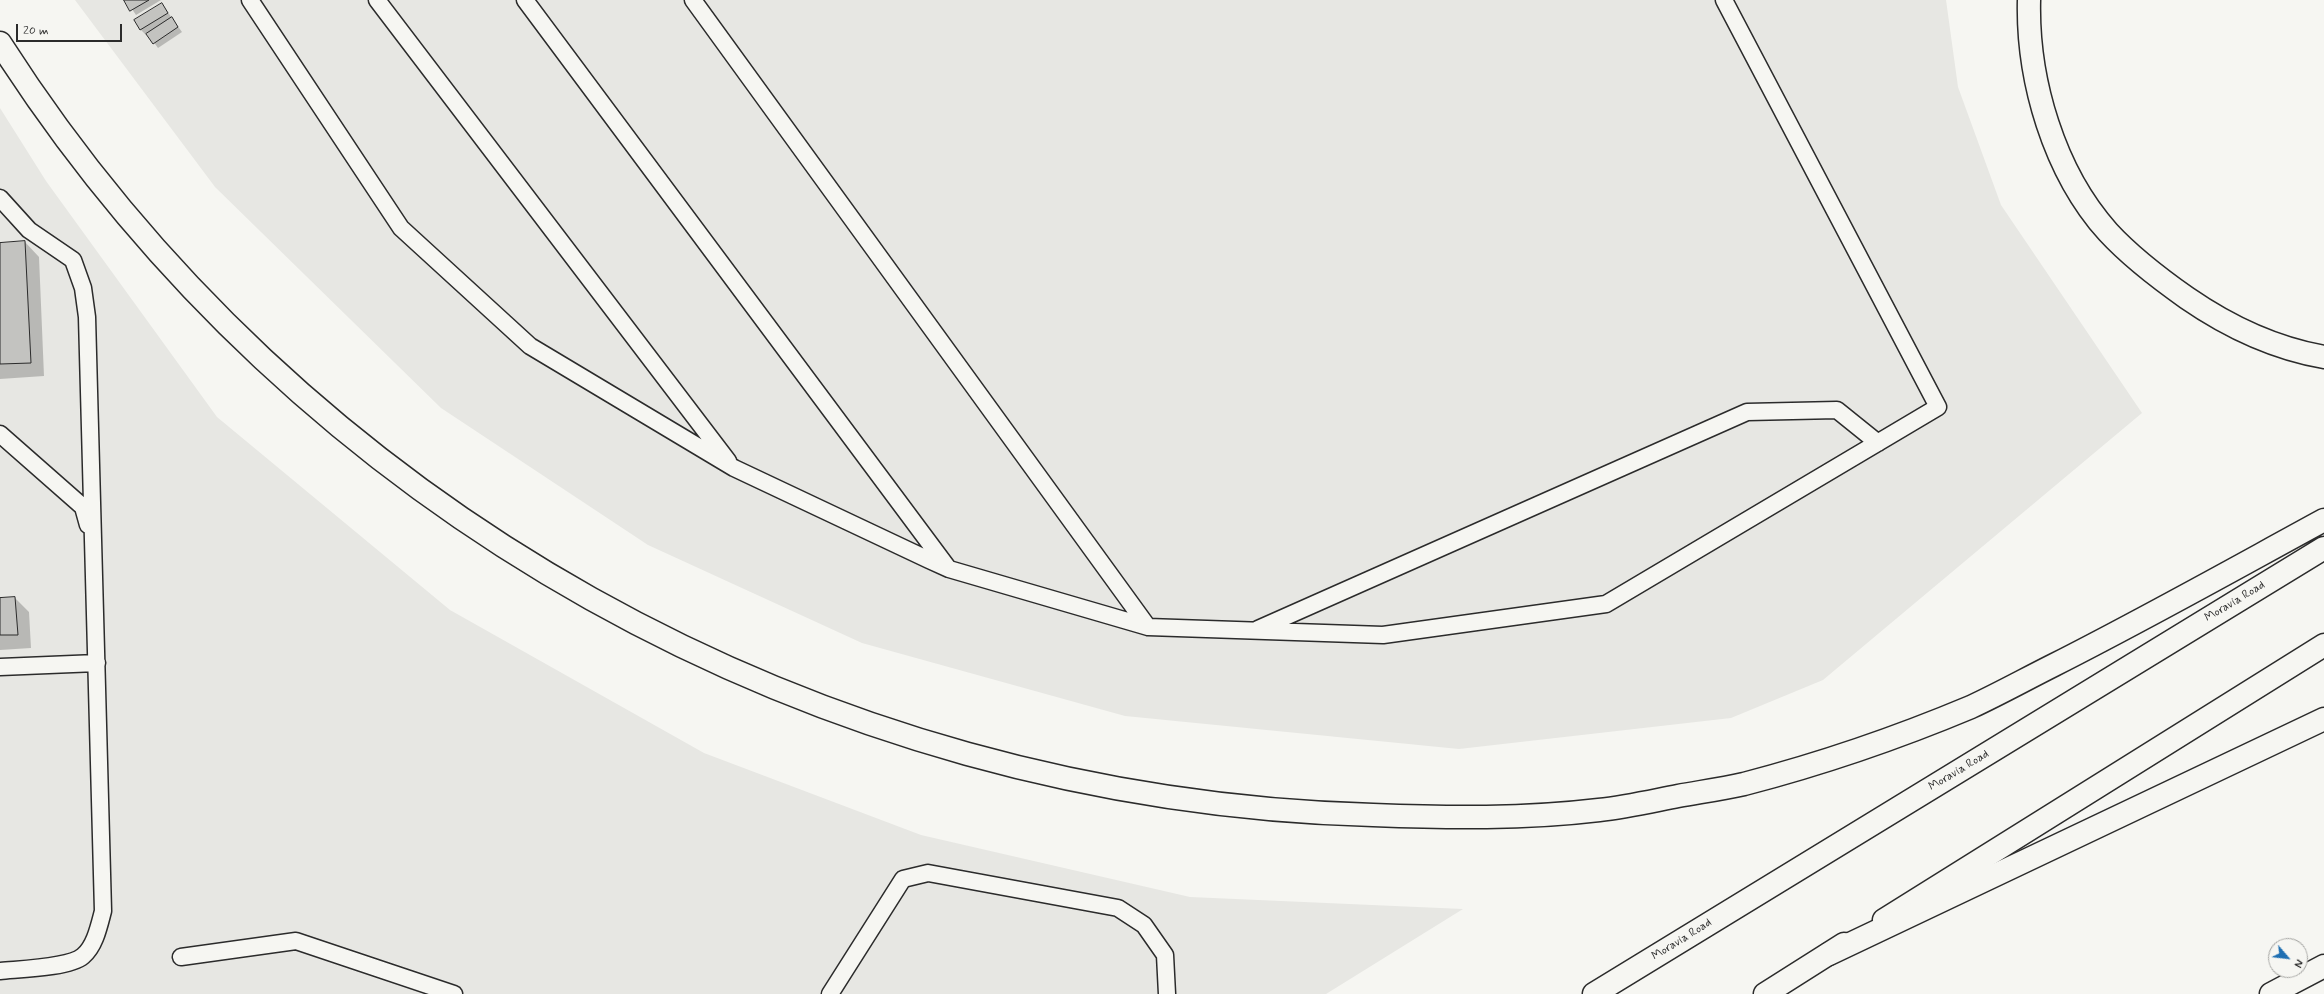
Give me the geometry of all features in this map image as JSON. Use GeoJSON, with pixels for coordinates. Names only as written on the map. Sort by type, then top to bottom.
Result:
{"type":"FeatureCollection","features":[{"type":"Feature","properties":{"kind":"main road"},"geometry":{"type":"LineString","coordinates":[[2029,0],[2028,24],[2033,69],[2048,128],[2081,194],[2108,232],[2172,288],[2208,312],[2246,334],[2294,352],[2324,357]]}},
{"type":"Feature","properties":{"kind":"main road"},"geometry":{"type":"LineString","coordinates":[[0,43],[37,102],[157,251],[243,340],[343,429],[437,502],[533,565],[606,607],[725,668],[821,707],[916,739],[1050,776],[1174,798],[1310,814],[1470,818],[1600,810],[1739,785],[1859,750],[1973,706],[2119,632],[2324,520]]}},
{"type":"Feature","properties":{"kind":"main road","name":"Moravia Road"},"geometry":{"type":"LineString","coordinates":[[1594,994],[2324,548]]}},
{"type":"Feature","properties":{"kind":"main road"},"geometry":{"type":"LineString","coordinates":[[1765,994],[2324,645]]}},
{"type":"Feature","properties":{"kind":"main road"},"geometry":{"type":"LineString","coordinates":[[1829,954],[2324,719]]}},
{"type":"Feature","properties":{"kind":"main road"},"geometry":{"type":"LineString","coordinates":[[2271,994],[2324,966]]}},
{"type":"Feature","properties":{"kind":"lane"},"geometry":{"type":"LineString","coordinates":[[250,0],[401,228],[530,346],[734,468],[949,569],[1148,628],[1382,635],[1606,604],[1938,408],[1724,0]]}},
{"type":"Feature","properties":{"kind":"lane"},"geometry":{"type":"LineString","coordinates":[[377,0],[734,468]]}},
{"type":"Feature","properties":{"kind":"lane"},"geometry":{"type":"LineString","coordinates":[[525,0],[949,569]]}},
{"type":"Feature","properties":{"kind":"lane"},"geometry":{"type":"LineString","coordinates":[[693,0],[1148,628]]}},
{"type":"Feature","properties":{"kind":"lane"},"geometry":{"type":"LineString","coordinates":[[0,198],[29,230],[73,260],[83,288],[87,317],[103,912],[97,935],[83,956],[62,965],[0,971]]}},
{"type":"Feature","properties":{"kind":"lane"},"geometry":{"type":"LineString","coordinates":[[1254,631],[1747,412],[1837,410],[1878,443]]}},
{"type":"Feature","properties":{"kind":"lane"},"geometry":{"type":"LineString","coordinates":[[0,434],[83,507],[92,540]]}},
{"type":"Feature","properties":{"kind":"lane"},"geometry":{"type":"LineString","coordinates":[[0,667],[97,663]]}},
{"type":"Feature","properties":{"kind":"lane"},"geometry":{"type":"LineString","coordinates":[[830,994],[902,878],[928,873],[1118,908],[1144,926],[1165,955],[1167,994]]}},
{"type":"Feature","properties":{"kind":"lane"},"geometry":{"type":"LineString","coordinates":[[181,957],[296,941],[454,994]]}},
{"type":"Feature","properties":{"kind":"shaded area"},"geometry":{"type":"Polygon","coordinates":[[[75,0],[1946,0],[1958,87],[2001,205],[2142,413],[1823,680],[1731,718],[1459,749],[1125,716],[862,643],[648,545],[441,408],[215,187],[75,0]]]}},
{"type":"Feature","properties":{"kind":"shaded area"},"geometry":{"type":"Polygon","coordinates":[[[0,108],[46,181],[217,417],[450,610],[704,753],[921,835],[1190,897],[1463,909],[1326,994],[0,994],[0,108]]]}},
{"type":"Feature","properties":{"kind":"building"},"geometry":{"type":"Polygon","coordinates":[[[124,0],[149,0],[130,11],[124,0]]]}},
{"type":"Feature","properties":{"kind":"building"},"geometry":{"type":"Polygon","coordinates":[[[162,3],[168,13],[140,30],[134,20],[162,3]]]}},
{"type":"Feature","properties":{"kind":"building"},"geometry":{"type":"Polygon","coordinates":[[[172,17],[178,27],[153,44],[146,34],[172,17]]]}},
{"type":"Feature","properties":{"kind":"building"},"geometry":{"type":"Polygon","coordinates":[[[25,241],[31,363],[0,364],[0,243],[25,241]]]}},
{"type":"Feature","properties":{"kind":"building"},"geometry":{"type":"Polygon","coordinates":[[[15,597],[18,635],[0,635],[0,598],[15,597]]]}}]}
